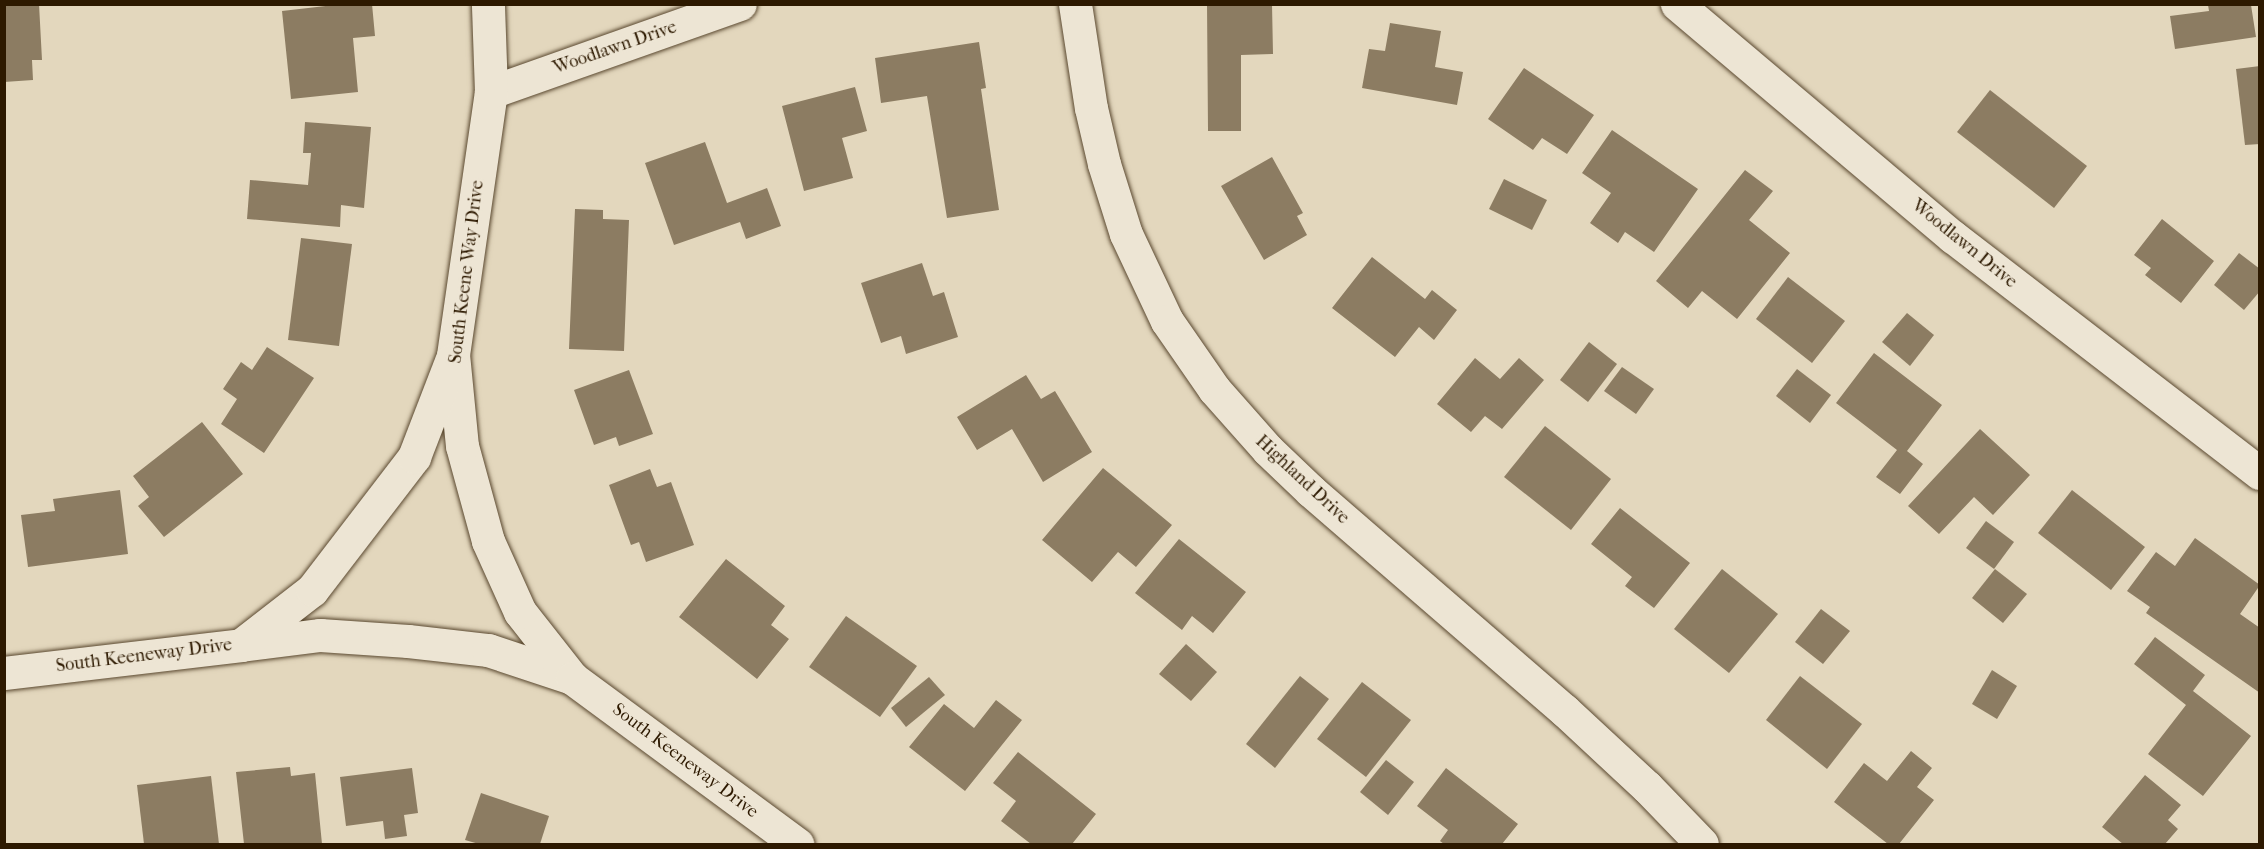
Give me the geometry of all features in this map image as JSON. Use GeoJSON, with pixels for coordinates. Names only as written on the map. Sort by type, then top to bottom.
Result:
{"type":"FeatureCollection","features":[{"type":"Feature","properties":{"kind":"street","name":"South Keene Way Drive"},"geometry":{"type":"LineString","coordinates":[[488,4],[491,92],[453,355],[462,446],[488,540],[520,612],[572,678]]}},
{"type":"Feature","properties":{"kind":"street","name":"Woodlawn Drive"},"geometry":{"type":"LineString","coordinates":[[491,92],[740,4]]}},
{"type":"Feature","properties":{"kind":"street","name":"Highland Drive"},"geometry":{"type":"LineString","coordinates":[[1075,4],[1091,108],[1115,202],[1153,296],[1194,362],[1238,419],[1303,483],[1564,710],[1647,787],[1702,844]]}},
{"type":"Feature","properties":{"kind":"street","name":"Woodlawn Drive"},"geometry":{"type":"LineString","coordinates":[[1680,5],[1953,237],[2259,473]]}},
{"type":"Feature","properties":{"kind":"street","name":"South Keeneway Drive"},"geometry":{"type":"LineString","coordinates":[[4,673],[241,645],[312,590],[414,457],[453,355]]}},
{"type":"Feature","properties":{"kind":"street"},"geometry":{"type":"LineString","coordinates":[[241,645],[320,635],[408,641],[488,650],[572,678]]}},
{"type":"Feature","properties":{"kind":"street","name":"South Keeneway Drive"},"geometry":{"type":"LineString","coordinates":[[572,678],[797,844]]}},
{"type":"Feature","properties":{"kind":"building"},"geometry":{"type":"Polygon","coordinates":[[[4,4],[39,4],[42,60],[32,60],[33,80],[4,82],[4,4]]]}},
{"type":"Feature","properties":{"kind":"building"},"geometry":{"type":"Polygon","coordinates":[[[343,4],[372,4],[375,36],[353,38],[358,92],[291,99],[282,11],[343,4]]]}},
{"type":"Feature","properties":{"kind":"building"},"geometry":{"type":"Polygon","coordinates":[[[1207,4],[1272,4],[1273,54],[1241,55],[1241,131],[1208,131],[1207,4]]]}},
{"type":"Feature","properties":{"kind":"building"},"geometry":{"type":"Polygon","coordinates":[[[2208,5],[2251,5],[2256,37],[2175,49],[2170,16],[2209,11],[2208,5]]]}},
{"type":"Feature","properties":{"kind":"building"},"geometry":{"type":"Polygon","coordinates":[[[1390,23],[1441,31],[1435,67],[1463,72],[1457,105],[1362,88],[1369,49],[1385,51],[1390,23]]]}},
{"type":"Feature","properties":{"kind":"building"},"geometry":{"type":"Polygon","coordinates":[[[979,42],[986,88],[981,89],[999,210],[947,218],[927,96],[881,103],[875,58],[979,42]]]}},
{"type":"Feature","properties":{"kind":"building"},"geometry":{"type":"Polygon","coordinates":[[[2260,66],[2260,144],[2245,145],[2236,69],[2260,66]]]}},
{"type":"Feature","properties":{"kind":"building"},"geometry":{"type":"Polygon","coordinates":[[[1524,68],[1594,115],[1567,154],[1542,138],[1533,150],[1488,119],[1524,68]]]}},
{"type":"Feature","properties":{"kind":"building"},"geometry":{"type":"Polygon","coordinates":[[[855,87],[867,131],[842,138],[853,178],[804,191],[782,106],[855,87]]]}},
{"type":"Feature","properties":{"kind":"building"},"geometry":{"type":"Polygon","coordinates":[[[1990,90],[2087,166],[2054,208],[1957,132],[1990,90]]]}},
{"type":"Feature","properties":{"kind":"building"},"geometry":{"type":"Polygon","coordinates":[[[305,122],[371,127],[364,208],[341,205],[340,227],[247,219],[250,180],[308,185],[311,153],[303,153],[305,122]]]}},
{"type":"Feature","properties":{"kind":"building"},"geometry":{"type":"Polygon","coordinates":[[[1612,130],[1698,189],[1654,252],[1625,232],[1618,243],[1590,223],[1611,193],[1582,173],[1612,130]]]}},
{"type":"Feature","properties":{"kind":"building"},"geometry":{"type":"Polygon","coordinates":[[[705,142],[727,203],[767,188],[781,226],[746,239],[740,222],[674,245],[645,163],[705,142]]]}},
{"type":"Feature","properties":{"kind":"building"},"geometry":{"type":"Polygon","coordinates":[[[1272,157],[1303,213],[1297,216],[1307,235],[1264,260],[1221,186],[1272,157]]]}},
{"type":"Feature","properties":{"kind":"building"},"geometry":{"type":"Polygon","coordinates":[[[1745,170],[1773,191],[1749,220],[1790,253],[1737,319],[1702,291],[1688,308],[1656,281],[1745,170]]]}},
{"type":"Feature","properties":{"kind":"building"},"geometry":{"type":"Polygon","coordinates":[[[1504,179],[1547,200],[1532,230],[1489,209],[1504,179]]]}},
{"type":"Feature","properties":{"kind":"building"},"geometry":{"type":"Polygon","coordinates":[[[575,209],[603,210],[603,219],[629,220],[624,351],[569,349],[575,209]]]}},
{"type":"Feature","properties":{"kind":"building"},"geometry":{"type":"Polygon","coordinates":[[[2162,219],[2214,261],[2181,303],[2145,275],[2151,268],[2134,255],[2162,219]]]}},
{"type":"Feature","properties":{"kind":"building"},"geometry":{"type":"Polygon","coordinates":[[[301,238],[352,244],[339,346],[288,340],[301,238]]]}},
{"type":"Feature","properties":{"kind":"building"},"geometry":{"type":"Polygon","coordinates":[[[2239,253],[2260,269],[2260,291],[2244,310],[2214,285],[2239,253]]]}},
{"type":"Feature","properties":{"kind":"building"},"geometry":{"type":"Polygon","coordinates":[[[1372,257],[1425,299],[1432,290],[1457,310],[1434,340],[1419,327],[1395,357],[1332,308],[1372,257]]]}},
{"type":"Feature","properties":{"kind":"building"},"geometry":{"type":"Polygon","coordinates":[[[922,263],[933,296],[944,292],[958,337],[906,354],[901,336],[881,343],[861,283],[922,263]]]}},
{"type":"Feature","properties":{"kind":"building"},"geometry":{"type":"Polygon","coordinates":[[[1788,277],[1845,321],[1812,363],[1756,319],[1788,277]]]}},
{"type":"Feature","properties":{"kind":"building"},"geometry":{"type":"Polygon","coordinates":[[[1907,313],[1934,335],[1910,366],[1882,342],[1907,313]]]}},
{"type":"Feature","properties":{"kind":"building"},"geometry":{"type":"Polygon","coordinates":[[[1589,342],[1617,364],[1588,402],[1560,380],[1589,342]]]}},
{"type":"Feature","properties":{"kind":"building"},"geometry":{"type":"Polygon","coordinates":[[[267,347],[314,378],[264,453],[221,424],[237,399],[223,389],[241,362],[252,370],[267,347]]]}},
{"type":"Feature","properties":{"kind":"building"},"geometry":{"type":"Polygon","coordinates":[[[1874,353],[1942,405],[1907,451],[1923,464],[1900,494],[1876,477],[1897,450],[1836,403],[1874,353]]]}},
{"type":"Feature","properties":{"kind":"building"},"geometry":{"type":"Polygon","coordinates":[[[1475,358],[1500,379],[1519,358],[1544,380],[1502,429],[1485,416],[1471,432],[1437,404],[1475,358]]]}},
{"type":"Feature","properties":{"kind":"building"},"geometry":{"type":"Polygon","coordinates":[[[1622,367],[1654,389],[1636,414],[1604,391],[1622,367]]]}},
{"type":"Feature","properties":{"kind":"building"},"geometry":{"type":"Polygon","coordinates":[[[1797,369],[1831,395],[1810,423],[1776,396],[1797,369]]]}},
{"type":"Feature","properties":{"kind":"building"},"geometry":{"type":"Polygon","coordinates":[[[629,370],[653,434],[619,446],[616,437],[594,445],[574,390],[629,370]]]}},
{"type":"Feature","properties":{"kind":"building"},"geometry":{"type":"Polygon","coordinates":[[[1026,375],[1041,399],[1055,391],[1092,452],[1043,482],[1012,429],[977,450],[957,417],[1026,375]]]}},
{"type":"Feature","properties":{"kind":"building"},"geometry":{"type":"Polygon","coordinates":[[[202,422],[243,474],[164,537],[138,506],[149,497],[133,476],[202,422]]]}},
{"type":"Feature","properties":{"kind":"building"},"geometry":{"type":"Polygon","coordinates":[[[1545,426],[1611,479],[1571,530],[1504,477],[1545,426]]]}},
{"type":"Feature","properties":{"kind":"building"},"geometry":{"type":"Polygon","coordinates":[[[1980,429],[2030,475],[1993,515],[1974,497],[1939,534],[1908,506],[1980,429]]]}},
{"type":"Feature","properties":{"kind":"building"},"geometry":{"type":"Polygon","coordinates":[[[1103,468],[1172,525],[1136,567],[1118,552],[1092,582],[1042,540],[1103,468]]]}},
{"type":"Feature","properties":{"kind":"building"},"geometry":{"type":"Polygon","coordinates":[[[650,469],[657,487],[671,482],[694,545],[646,562],[639,542],[631,545],[609,485],[650,469]]]}},
{"type":"Feature","properties":{"kind":"building"},"geometry":{"type":"Polygon","coordinates":[[[120,490],[128,554],[28,567],[21,515],[55,511],[53,499],[120,490]]]}},
{"type":"Feature","properties":{"kind":"building"},"geometry":{"type":"Polygon","coordinates":[[[2072,490],[2145,547],[2111,590],[2038,533],[2072,490]]]}},
{"type":"Feature","properties":{"kind":"building"},"geometry":{"type":"Polygon","coordinates":[[[1620,508],[1690,563],[1654,608],[1625,586],[1632,577],[1591,544],[1620,508]]]}},
{"type":"Feature","properties":{"kind":"building"},"geometry":{"type":"Polygon","coordinates":[[[1986,521],[2014,542],[1994,569],[1966,548],[1986,521]]]}},
{"type":"Feature","properties":{"kind":"building"},"geometry":{"type":"Polygon","coordinates":[[[2195,538],[2260,585],[2240,614],[2260,628],[2260,693],[2146,613],[2150,607],[2127,591],[2156,552],[2175,566],[2195,538]]]}},
{"type":"Feature","properties":{"kind":"building"},"geometry":{"type":"Polygon","coordinates":[[[1179,539],[1246,592],[1213,633],[1192,616],[1182,630],[1135,593],[1179,539]]]}},
{"type":"Feature","properties":{"kind":"building"},"geometry":{"type":"Polygon","coordinates":[[[726,559],[785,606],[771,625],[789,639],[757,679],[679,617],[726,559]]]}},
{"type":"Feature","properties":{"kind":"building"},"geometry":{"type":"Polygon","coordinates":[[[1722,569],[1778,614],[1729,673],[1674,629],[1722,569]]]}},
{"type":"Feature","properties":{"kind":"building"},"geometry":{"type":"Polygon","coordinates":[[[1995,569],[2027,594],[2003,623],[1972,598],[1995,569]]]}},
{"type":"Feature","properties":{"kind":"building"},"geometry":{"type":"Polygon","coordinates":[[[1821,609],[1850,631],[1823,664],[1795,642],[1821,609]]]}},
{"type":"Feature","properties":{"kind":"building"},"geometry":{"type":"Polygon","coordinates":[[[846,616],[917,666],[880,717],[809,667],[846,616]]]}},
{"type":"Feature","properties":{"kind":"building"},"geometry":{"type":"Polygon","coordinates":[[[2155,637],[2205,675],[2193,691],[2251,736],[2203,796],[2148,754],[2186,705],[2134,664],[2155,637]]]}},
{"type":"Feature","properties":{"kind":"building"},"geometry":{"type":"Polygon","coordinates":[[[1186,644],[1217,672],[1191,701],[1159,674],[1186,644]]]}},
{"type":"Feature","properties":{"kind":"building"},"geometry":{"type":"Polygon","coordinates":[[[1992,670],[2017,686],[1997,719],[1972,704],[1992,670]]]}},
{"type":"Feature","properties":{"kind":"building"},"geometry":{"type":"Polygon","coordinates":[[[1300,676],[1329,699],[1275,768],[1246,744],[1300,676]]]}},
{"type":"Feature","properties":{"kind":"building"},"geometry":{"type":"Polygon","coordinates":[[[1800,676],[1862,724],[1827,769],[1766,720],[1800,676]]]}},
{"type":"Feature","properties":{"kind":"building"},"geometry":{"type":"Polygon","coordinates":[[[929,677],[945,695],[906,727],[891,708],[929,677]]]}},
{"type":"Feature","properties":{"kind":"building"},"geometry":{"type":"Polygon","coordinates":[[[1362,682],[1411,720],[1366,777],[1317,739],[1362,682]]]}},
{"type":"Feature","properties":{"kind":"building"},"geometry":{"type":"Polygon","coordinates":[[[996,700],[1022,720],[965,791],[909,747],[944,704],[974,728],[996,700]]]}},
{"type":"Feature","properties":{"kind":"building"},"geometry":{"type":"Polygon","coordinates":[[[1911,751],[1932,768],[1917,787],[1934,800],[1899,844],[1888,844],[1834,802],[1864,763],[1887,781],[1911,751]]]}},
{"type":"Feature","properties":{"kind":"building"},"geometry":{"type":"Polygon","coordinates":[[[1018,752],[1096,814],[1072,844],[1031,844],[1001,821],[1016,801],[993,783],[1018,752]]]}},
{"type":"Feature","properties":{"kind":"building"},"geometry":{"type":"Polygon","coordinates":[[[1386,760],[1414,782],[1388,815],[1360,792],[1386,760]]]}},
{"type":"Feature","properties":{"kind":"building"},"geometry":{"type":"Polygon","coordinates":[[[290,767],[291,776],[315,773],[322,844],[244,844],[236,772],[290,767]]]}},
{"type":"Feature","properties":{"kind":"building"},"geometry":{"type":"Polygon","coordinates":[[[412,768],[418,813],[404,815],[407,836],[385,839],[383,821],[346,826],[340,777],[412,768]]]}},
{"type":"Feature","properties":{"kind":"building"},"geometry":{"type":"Polygon","coordinates":[[[1446,768],[1518,824],[1502,844],[1444,844],[1440,841],[1448,830],[1417,806],[1446,768]]]}},
{"type":"Feature","properties":{"kind":"building"},"geometry":{"type":"Polygon","coordinates":[[[2145,775],[2181,805],[2168,820],[2178,829],[2165,844],[2123,844],[2102,827],[2145,775]]]}},
{"type":"Feature","properties":{"kind":"building"},"geometry":{"type":"Polygon","coordinates":[[[211,776],[219,844],[144,844],[137,785],[211,776]]]}},
{"type":"Feature","properties":{"kind":"building"},"geometry":{"type":"Polygon","coordinates":[[[481,793],[549,816],[540,844],[479,844],[465,840],[481,793]]]}}]}
